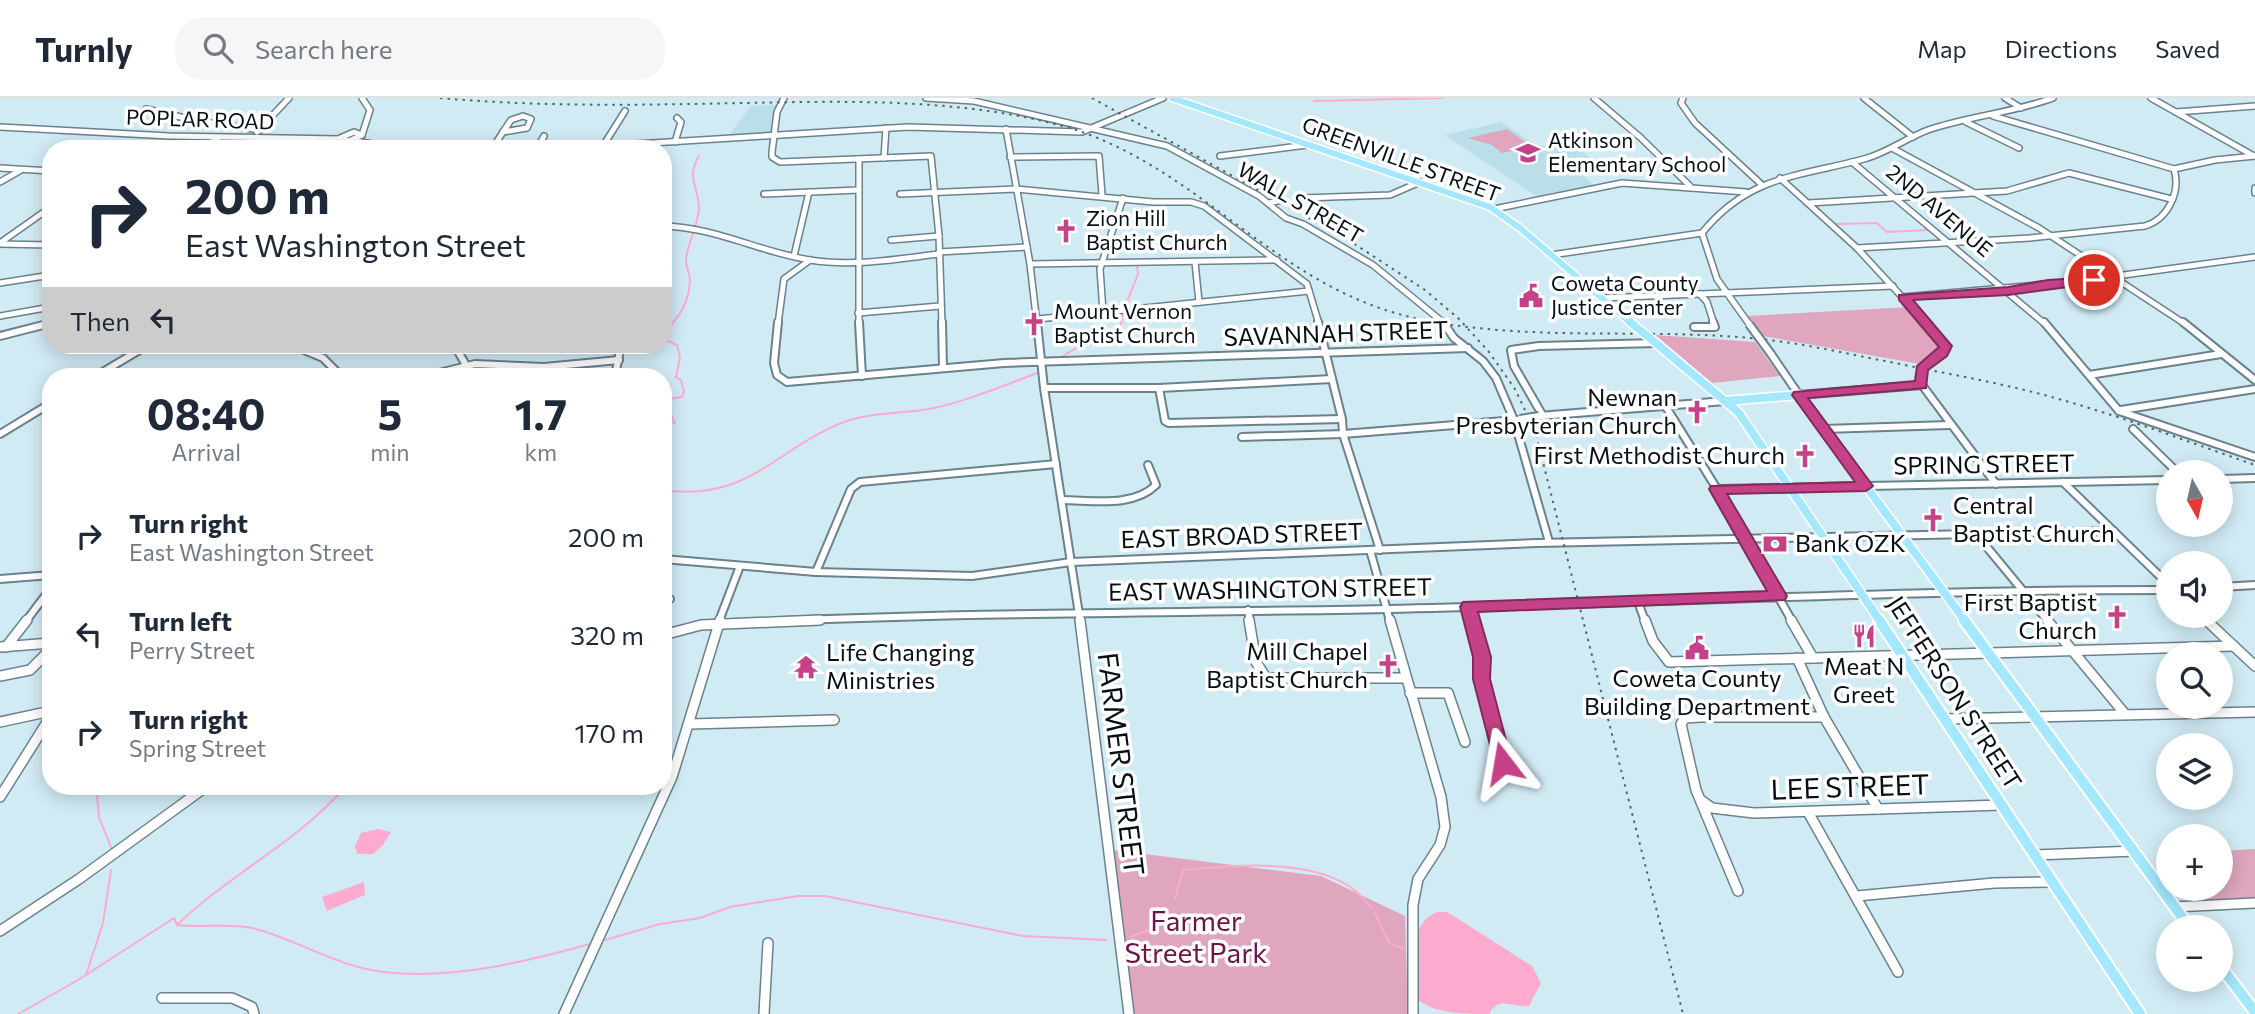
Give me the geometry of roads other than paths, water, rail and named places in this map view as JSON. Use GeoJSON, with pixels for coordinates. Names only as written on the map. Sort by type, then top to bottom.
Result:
{"type":"FeatureCollection","features":[{"type":"Feature","properties":{"kind":"main road","name":"GREENVILLE STREET"},"geometry":{"type":"LineString","coordinates":[[1172,98],[1494,209],[1725,401]]}},
{"type":"Feature","properties":{"kind":"main road"},"geometry":{"type":"LineString","coordinates":[[1725,401],[1799,395],[2180,915]]}},
{"type":"Feature","properties":{"kind":"main road"},"geometry":{"type":"LineString","coordinates":[[1735,400],[1739,413]]}},
{"type":"Feature","properties":{"kind":"main road","name":"JEFFERSON STREET"},"geometry":{"type":"LineString","coordinates":[[1725,401],[1739,413],[1825,537],[2140,1014]]}},
{"type":"Feature","properties":{"kind":"main road"},"geometry":{"type":"LineString","coordinates":[[2233,983],[2255,1012]]}},
{"type":"Feature","properties":{"kind":"street"},"geometry":{"type":"LineString","coordinates":[[252,138],[289,98]]}},
{"type":"Feature","properties":{"kind":"street"},"geometry":{"type":"LineString","coordinates":[[353,140],[362,136],[367,122],[369,107],[362,98]]}},
{"type":"Feature","properties":{"kind":"street"},"geometry":{"type":"LineString","coordinates":[[776,161],[772,158],[774,135],[777,112],[784,98]]}},
{"type":"Feature","properties":{"kind":"street"},"geometry":{"type":"LineString","coordinates":[[926,98],[974,100],[1036,114],[1089,130]]}},
{"type":"Feature","properties":{"kind":"street"},"geometry":{"type":"LineString","coordinates":[[672,142],[886,128],[1067,132],[1089,130],[1163,98]]}},
{"type":"Feature","properties":{"kind":"street"},"geometry":{"type":"LineString","coordinates":[[1594,98],[1642,138],[1690,186]]}},
{"type":"Feature","properties":{"kind":"street"},"geometry":{"type":"LineString","coordinates":[[1683,98],[1681,103],[1690,118],[1760,184]]}},
{"type":"Feature","properties":{"kind":"street"},"geometry":{"type":"LineString","coordinates":[[1864,98],[1913,137]]}},
{"type":"Feature","properties":{"kind":"street"},"geometry":{"type":"LineString","coordinates":[[2005,98],[2021,108]]}},
{"type":"Feature","properties":{"kind":"street"},"geometry":{"type":"LineString","coordinates":[[1551,255],[1702,233],[1710,222],[1746,192],[1760,184],[1852,162],[1892,148],[1934,128],[1992,116],[2053,98]]}},
{"type":"Feature","properties":{"kind":"street"},"geometry":{"type":"LineString","coordinates":[[2151,98],[2255,156]]}},
{"type":"Feature","properties":{"kind":"street"},"geometry":{"type":"LineString","coordinates":[[2176,112],[2255,106]]}},
{"type":"Feature","properties":{"kind":"street"},"geometry":{"type":"LineString","coordinates":[[146,109],[198,121],[260,130]]}},
{"type":"Feature","properties":{"kind":"street"},"geometry":{"type":"LineString","coordinates":[[607,140],[625,111]]}},
{"type":"Feature","properties":{"kind":"street"},"geometry":{"type":"LineString","coordinates":[[1992,116],[2174,169],[2215,160],[2255,156]]}},
{"type":"Feature","properties":{"kind":"street"},"geometry":{"type":"LineString","coordinates":[[498,140],[503,132],[511,120],[517,117],[531,119],[531,124],[522,130],[503,132]]}},
{"type":"Feature","properties":{"kind":"street"},"geometry":{"type":"LineString","coordinates":[[675,142],[681,122],[677,118]]}},
{"type":"Feature","properties":{"kind":"street"},"geometry":{"type":"LineString","coordinates":[[341,140],[367,122]]}},
{"type":"Feature","properties":{"kind":"street"},"geometry":{"type":"LineString","coordinates":[[1965,122],[2019,148]]}},
{"type":"Feature","properties":{"kind":"street","name":"POPLAR ROAD"},"geometry":{"type":"LineString","coordinates":[[0,127],[252,138],[314,137],[348,133]]}},
{"type":"Feature","properties":{"kind":"street"},"geometry":{"type":"LineString","coordinates":[[884,158],[886,128]]}},
{"type":"Feature","properties":{"kind":"street","name":"FARMER STREET"},"geometry":{"type":"LineString","coordinates":[[1006,129],[1030,264],[1044,388],[1079,612],[1129,1014]]}},
{"type":"Feature","properties":{"kind":"street","name":"WALL STREET"},"geometry":{"type":"LineString","coordinates":[[1089,130],[1167,146],[1269,202],[1286,218],[1303,224],[1373,265],[1446,324],[1454,338],[1469,348],[1496,378],[1517,420],[1549,542]]}},
{"type":"Feature","properties":{"kind":"street"},"geometry":{"type":"LineString","coordinates":[[348,133],[370,140]]}},
{"type":"Feature","properties":{"kind":"street"},"geometry":{"type":"LineString","coordinates":[[542,140],[544,136]]}},
{"type":"Feature","properties":{"kind":"street"},"geometry":{"type":"LineString","coordinates":[[214,140],[219,137]]}},
{"type":"Feature","properties":{"kind":"street","name":"POPLAR ROAD"},"geometry":{"type":"LineString","coordinates":[[314,137],[326,140]]}},
{"type":"Feature","properties":{"kind":"street"},"geometry":{"type":"LineString","coordinates":[[1220,156],[1307,145]]}},
{"type":"Feature","properties":{"kind":"street"},"geometry":{"type":"LineString","coordinates":[[2240,147],[2255,146]]}},
{"type":"Feature","properties":{"kind":"street"},"geometry":{"type":"LineString","coordinates":[[1892,148],[1979,193],[2052,236],[2182,322],[2255,380]]}},
{"type":"Feature","properties":{"kind":"street"},"geometry":{"type":"LineString","coordinates":[[768,164],[776,161],[918,156],[930,156],[933,159],[939,236],[943,368]]}},
{"type":"Feature","properties":{"kind":"street"},"geometry":{"type":"LineString","coordinates":[[1010,157],[1099,156],[1102,195]]}},
{"type":"Feature","properties":{"kind":"street"},"geometry":{"type":"LineString","coordinates":[[859,159],[858,313],[862,376]]}},
{"type":"Feature","properties":{"kind":"street","name":"2ND AVENUE"},"geometry":{"type":"LineString","coordinates":[[1852,162],[2044,322],[2119,411]]}},
{"type":"Feature","properties":{"kind":"street"},"geometry":{"type":"LineString","coordinates":[[0,168],[42,170]]}},
{"type":"Feature","properties":{"kind":"street"},"geometry":{"type":"LineString","coordinates":[[0,182],[21,169]]}},
{"type":"Feature","properties":{"kind":"street"},"geometry":{"type":"LineString","coordinates":[[1857,248],[2052,236],[2151,224],[2168,212],[2178,176],[2174,169]]}},
{"type":"Feature","properties":{"kind":"street"},"geometry":{"type":"LineString","coordinates":[[1809,203],[2023,188],[2070,173],[2171,199]]}},
{"type":"Feature","properties":{"kind":"street"},"geometry":{"type":"LineString","coordinates":[[1780,178],[1857,248],[1946,346],[1942,353],[1922,368],[1922,385],[1949,425],[1996,484]]}},
{"type":"Feature","properties":{"kind":"street"},"geometry":{"type":"LineString","coordinates":[[1302,198],[1390,195],[1420,182]]}},
{"type":"Feature","properties":{"kind":"street"},"geometry":{"type":"LineString","coordinates":[[1494,209],[1622,183],[1746,192]]}},
{"type":"Feature","properties":{"kind":"street"},"geometry":{"type":"LineString","coordinates":[[900,194],[1016,189],[1191,202],[1204,206],[1277,260],[1303,280],[1309,291],[1342,419],[1343,434],[1380,550]]}},
{"type":"Feature","properties":{"kind":"street"},"geometry":{"type":"LineString","coordinates":[[764,194],[859,190]]}},
{"type":"Feature","properties":{"kind":"street"},"geometry":{"type":"LineString","coordinates":[[794,256],[809,192]]}},
{"type":"Feature","properties":{"kind":"street"},"geometry":{"type":"LineString","coordinates":[[1103,312],[1100,274],[1102,263],[1124,198]]}},
{"type":"Feature","properties":{"kind":"street"},"geometry":{"type":"LineString","coordinates":[[1269,202],[1282,200]]}},
{"type":"Feature","properties":{"kind":"street"},"geometry":{"type":"LineString","coordinates":[[0,243],[42,213]]}},
{"type":"Feature","properties":{"kind":"street"},"geometry":{"type":"LineString","coordinates":[[672,226],[723,233],[810,260],[860,261],[1027,247]]}},
{"type":"Feature","properties":{"kind":"street"},"geometry":{"type":"LineString","coordinates":[[1702,233],[1717,279],[1799,395],[1922,385]]}},
{"type":"Feature","properties":{"kind":"street"},"geometry":{"type":"LineString","coordinates":[[891,240],[939,236]]}},
{"type":"Feature","properties":{"kind":"street"},"geometry":{"type":"LineString","coordinates":[[0,243],[42,244]]}},
{"type":"Feature","properties":{"kind":"street"},"geometry":{"type":"LineString","coordinates":[[1903,297],[2008,291],[2255,257]]}},
{"type":"Feature","properties":{"kind":"street","name":"SAVANNAH STREET"},"geometry":{"type":"LineString","coordinates":[[810,260],[784,279],[781,286],[773,349],[775,370],[785,381],[804,382],[943,368],[1042,362],[1326,355],[1469,348]]}},
{"type":"Feature","properties":{"kind":"street"},"geometry":{"type":"LineString","coordinates":[[1030,264],[1277,260]]}},
{"type":"Feature","properties":{"kind":"street"},"geometry":{"type":"LineString","coordinates":[[1195,262],[1199,302]]}},
{"type":"Feature","properties":{"kind":"street"},"geometry":{"type":"LineString","coordinates":[[0,283],[42,276]]}},
{"type":"Feature","properties":{"kind":"street"},"geometry":{"type":"LineString","coordinates":[[1601,298],[1893,286]]}},
{"type":"Feature","properties":{"kind":"street"},"geometry":{"type":"LineString","coordinates":[[1038,318],[1309,291]]}},
{"type":"Feature","properties":{"kind":"street"},"geometry":{"type":"LineString","coordinates":[[1694,327],[1715,327],[1707,302],[1700,294]]}},
{"type":"Feature","properties":{"kind":"street"},"geometry":{"type":"LineString","coordinates":[[858,313],[940,306]]}},
{"type":"Feature","properties":{"kind":"street"},"geometry":{"type":"LineString","coordinates":[[0,316],[42,309]]}},
{"type":"Feature","properties":{"kind":"street"},"geometry":{"type":"LineString","coordinates":[[0,336],[42,325]]}},
{"type":"Feature","properties":{"kind":"street"},"geometry":{"type":"LineString","coordinates":[[1541,416],[1514,366],[1511,356],[1513,349],[1653,341]]}},
{"type":"Feature","properties":{"kind":"street"},"geometry":{"type":"LineString","coordinates":[[109,368],[133,354]]}},
{"type":"Feature","properties":{"kind":"street"},"geometry":{"type":"LineString","coordinates":[[313,354],[323,358],[333,368]]}},
{"type":"Feature","properties":{"kind":"street"},"geometry":{"type":"LineString","coordinates":[[460,354],[466,365]]}},
{"type":"Feature","properties":{"kind":"street"},"geometry":{"type":"LineString","coordinates":[[617,368],[620,354]]}},
{"type":"Feature","properties":{"kind":"street"},"geometry":{"type":"LineString","coordinates":[[2089,375],[2221,354]]}},
{"type":"Feature","properties":{"kind":"street"},"geometry":{"type":"LineString","coordinates":[[455,368],[494,363],[544,367],[619,360]]}},
{"type":"Feature","properties":{"kind":"street"},"geometry":{"type":"LineString","coordinates":[[1044,388],[1159,388],[1332,379]]}},
{"type":"Feature","properties":{"kind":"street"},"geometry":{"type":"LineString","coordinates":[[1159,388],[1165,421],[1169,423],[1342,419]]}},
{"type":"Feature","properties":{"kind":"street"},"geometry":{"type":"LineString","coordinates":[[2119,411],[2255,389]]}},
{"type":"Feature","properties":{"kind":"street"},"geometry":{"type":"LineString","coordinates":[[1242,437],[1343,434],[1725,401]]}},
{"type":"Feature","properties":{"kind":"street"},"geometry":{"type":"LineString","coordinates":[[1666,407],[1717,489],[1813,658]]}},
{"type":"Feature","properties":{"kind":"street"},"geometry":{"type":"LineString","coordinates":[[0,435],[42,409]]}},
{"type":"Feature","properties":{"kind":"street"},"geometry":{"type":"LineString","coordinates":[[2119,411],[2255,457]]}},
{"type":"Feature","properties":{"kind":"street"},"geometry":{"type":"LineString","coordinates":[[1824,429],[1949,425]]}},
{"type":"Feature","properties":{"kind":"street"},"geometry":{"type":"LineString","coordinates":[[2133,429],[2165,460]]}},
{"type":"Feature","properties":{"kind":"street"},"geometry":{"type":"LineString","coordinates":[[816,572],[851,489],[860,482],[1056,464]]}},
{"type":"Feature","properties":{"kind":"street"},"geometry":{"type":"LineString","coordinates":[[1062,500],[1141,497],[1156,485],[1148,465]]}},
{"type":"Feature","properties":{"kind":"street"},"geometry":{"type":"LineString","coordinates":[[2233,479],[2255,478]]}},
{"type":"Feature","properties":{"kind":"street","name":"SPRING STREET"},"geometry":{"type":"LineString","coordinates":[[1717,489],[2156,480]]}},
{"type":"Feature","properties":{"kind":"street"},"geometry":{"type":"LineString","coordinates":[[2063,482],[2156,572]]}},
{"type":"Feature","properties":{"kind":"street","name":"EAST BROAD STREET"},"geometry":{"type":"LineString","coordinates":[[672,561],[816,572],[972,576],[1071,562],[1549,542],[1747,541],[2114,531]]}},
{"type":"Feature","properties":{"kind":"street"},"geometry":{"type":"LineString","coordinates":[[1976,534],[2125,714]]}},
{"type":"Feature","properties":{"kind":"street"},"geometry":{"type":"LineString","coordinates":[[1370,550],[1441,797],[1445,827],[1440,845],[1418,879],[1413,905],[1413,1014]]}},
{"type":"Feature","properties":{"kind":"street"},"geometry":{"type":"LineString","coordinates":[[672,777],[718,624],[740,566]]}},
{"type":"Feature","properties":{"kind":"street"},"geometry":{"type":"LineString","coordinates":[[0,579],[42,576]]}},
{"type":"Feature","properties":{"kind":"street"},"geometry":{"type":"LineString","coordinates":[[2233,586],[2255,585]]}},
{"type":"Feature","properties":{"kind":"street","name":"EAST WASHINGTON STREET"},"geometry":{"type":"LineString","coordinates":[[672,632],[688,627],[718,624],[891,615],[1388,609],[1779,596],[2022,590],[2156,590]]}},
{"type":"Feature","properties":{"kind":"street"},"geometry":{"type":"LineString","coordinates":[[3,647],[42,600]]}},
{"type":"Feature","properties":{"kind":"street"},"geometry":{"type":"LineString","coordinates":[[1637,602],[1653,641],[1669,662],[2234,646]]}},
{"type":"Feature","properties":{"kind":"street"},"geometry":{"type":"LineString","coordinates":[[1468,607],[1482,657],[1482,679],[1503,763]]}},
{"type":"Feature","properties":{"kind":"street"},"geometry":{"type":"LineString","coordinates":[[1248,610],[1256,662],[1266,678],[1405,678]]}},
{"type":"Feature","properties":{"kind":"street"},"geometry":{"type":"LineString","coordinates":[[2215,628],[2255,666]]}},
{"type":"Feature","properties":{"kind":"street"},"geometry":{"type":"LineString","coordinates":[[3,647],[42,644]]}},
{"type":"Feature","properties":{"kind":"street"},"geometry":{"type":"LineString","coordinates":[[1797,659],[1824,717],[1878,810]]}},
{"type":"Feature","properties":{"kind":"street"},"geometry":{"type":"LineString","coordinates":[[0,676],[29,672],[42,661]]}},
{"type":"Feature","properties":{"kind":"street"},"geometry":{"type":"LineString","coordinates":[[1410,693],[1448,693],[1465,742]]}},
{"type":"Feature","properties":{"kind":"street"},"geometry":{"type":"LineString","coordinates":[[1945,719],[2255,712]]}},
{"type":"Feature","properties":{"kind":"street"},"geometry":{"type":"LineString","coordinates":[[0,722],[42,713]]}},
{"type":"Feature","properties":{"kind":"street"},"geometry":{"type":"LineString","coordinates":[[1738,891],[1696,790],[1681,724],[1685,718],[1824,717]]}},
{"type":"Feature","properties":{"kind":"street"},"geometry":{"type":"LineString","coordinates":[[690,724],[834,720]]}},
{"type":"Feature","properties":{"kind":"street"},"geometry":{"type":"LineString","coordinates":[[0,797],[42,730]]}},
{"type":"Feature","properties":{"kind":"street"},"geometry":{"type":"LineString","coordinates":[[0,931],[79,879],[191,795]]}},
{"type":"Feature","properties":{"kind":"street"},"geometry":{"type":"LineString","coordinates":[[564,1014],[664,795]]}},
{"type":"Feature","properties":{"kind":"street","name":"LEE STREET"},"geometry":{"type":"LineString","coordinates":[[1702,801],[1712,808],[1730,811],[1808,812],[2002,805]]}},
{"type":"Feature","properties":{"kind":"street"},"geometry":{"type":"LineString","coordinates":[[1808,812],[1898,972]]}},
{"type":"Feature","properties":{"kind":"street"},"geometry":{"type":"LineString","coordinates":[[2035,855],[2135,851]]}},
{"type":"Feature","properties":{"kind":"street"},"geometry":{"type":"LineString","coordinates":[[1857,896],[1994,883],[2053,882]]}},
{"type":"Feature","properties":{"kind":"street"},"geometry":{"type":"LineString","coordinates":[[2174,907],[2255,903]]}},
{"type":"Feature","properties":{"kind":"street"},"geometry":{"type":"LineString","coordinates":[[764,1014],[768,943]]}},
{"type":"Feature","properties":{"kind":"street"},"geometry":{"type":"LineString","coordinates":[[162,998],[232,998],[252,1007],[254,1014]]}},
{"type":"Feature","properties":{"kind":"waterway"},"geometry":{"type":"LineString","coordinates":[[1314,101],[1443,98]]}},
{"type":"Feature","properties":{"kind":"waterway"},"geometry":{"type":"LineString","coordinates":[[672,324],[688,296],[690,277],[686,259],[699,213],[693,176],[699,156]]}},
{"type":"Feature","properties":{"kind":"waterway"},"geometry":{"type":"LineString","coordinates":[[1836,224],[1877,223],[1887,232],[1928,230]]}},
{"type":"Feature","properties":{"kind":"waterway"},"geometry":{"type":"LineString","coordinates":[[1125,307],[1138,274],[1137,265]]}},
{"type":"Feature","properties":{"kind":"waterway"},"geometry":{"type":"LineString","coordinates":[[1058,359],[1078,347],[1118,338],[1123,312]]}},
{"type":"Feature","properties":{"kind":"waterway"},"geometry":{"type":"LineString","coordinates":[[672,343],[677,345],[680,357],[676,377],[681,380],[684,392],[682,397],[672,398]]}},
{"type":"Feature","properties":{"kind":"waterway"},"geometry":{"type":"LineString","coordinates":[[672,491],[700,491],[724,487],[766,467],[826,430],[850,420],[947,405],[1040,372]]}},
{"type":"Feature","properties":{"kind":"waterway"},"geometry":{"type":"LineString","coordinates":[[672,417],[675,423],[672,423]]}},
{"type":"Feature","properties":{"kind":"waterway"},"geometry":{"type":"LineString","coordinates":[[97,795],[99,817],[111,847]]}},
{"type":"Feature","properties":{"kind":"waterway"},"geometry":{"type":"LineString","coordinates":[[178,924],[220,889],[286,841],[337,795]]}},
{"type":"Feature","properties":{"kind":"waterway"},"geometry":{"type":"LineString","coordinates":[[1175,899],[1183,870],[1231,866],[1285,867],[1311,871],[1335,879],[1355,891],[1371,908]]}},
{"type":"Feature","properties":{"kind":"waterway"},"geometry":{"type":"LineString","coordinates":[[86,975],[103,923],[111,870]]}},
{"type":"Feature","properties":{"kind":"waterway"},"geometry":{"type":"LineString","coordinates":[[605,940],[660,924],[700,918],[730,907],[798,896],[825,896],[1023,936],[1106,940]]}},
{"type":"Feature","properties":{"kind":"waterway"},"geometry":{"type":"LineString","coordinates":[[1375,913],[1389,943],[1404,949]]}},
{"type":"Feature","properties":{"kind":"waterway"},"geometry":{"type":"LineString","coordinates":[[1130,937],[1153,928],[1169,914]]}},
{"type":"Feature","properties":{"kind":"waterway"},"geometry":{"type":"LineString","coordinates":[[86,975],[174,918],[177,925],[252,928],[350,965],[410,974],[488,968],[590,944]]}},
{"type":"Feature","properties":{"kind":"waterway"},"geometry":{"type":"LineString","coordinates":[[18,1014],[86,975]]}},
{"type":"Feature","properties":{"kind":"railway"},"geometry":{"type":"LineString","coordinates":[[440,98],[592,105],[868,102],[951,107],[1033,119],[1073,129],[1120,148],[1163,172],[1324,283],[1369,304],[1419,319],[1466,327]]}},
{"type":"Feature","properties":{"kind":"railway"},"geometry":{"type":"LineString","coordinates":[[1092,98],[1350,241],[1425,290],[1466,327]]}},
{"type":"Feature","properties":{"kind":"railway"},"geometry":{"type":"LineString","coordinates":[[1466,327],[1543,332],[1709,335],[1803,345],[2048,396],[2255,465]]}},
{"type":"Feature","properties":{"kind":"railway"},"geometry":{"type":"LineString","coordinates":[[1466,327],[1489,352],[1515,389],[1535,431],[1683,1014]]}},
{"type":"Feature","properties":{"kind":"place","name":"Atkinson Elementary School"},"geometry":{"type":"Point","coordinates":[1528,153]}},
{"type":"Feature","properties":{"kind":"place","name":"Zion Hill Baptist Church"},"geometry":{"type":"Point","coordinates":[1066,231]}},
{"type":"Feature","properties":{"kind":"place","name":"Coweta County Justice Center"},"geometry":{"type":"Point","coordinates":[1531,296]}},
{"type":"Feature","properties":{"kind":"place","name":"Mount Vernon Baptist Church"},"geometry":{"type":"Point","coordinates":[1034,324]}},
{"type":"Feature","properties":{"kind":"place","name":"Newnan Presbyterian Church"},"geometry":{"type":"Point","coordinates":[1697,412]}},
{"type":"Feature","properties":{"kind":"place","name":"First Methodist Church"},"geometry":{"type":"Point","coordinates":[1805,456]}},
{"type":"Feature","properties":{"kind":"place","name":"Central Baptist Church"},"geometry":{"type":"Point","coordinates":[1933,520]}},
{"type":"Feature","properties":{"kind":"place","name":"Bank OZK"},"geometry":{"type":"Point","coordinates":[1775,544]}},
{"type":"Feature","properties":{"kind":"place","name":"First Baptist Church"},"geometry":{"type":"Point","coordinates":[2117,617]}},
{"type":"Feature","properties":{"kind":"place","name":"Meat N Greet"},"geometry":{"type":"Point","coordinates":[1864,636]}},
{"type":"Feature","properties":{"kind":"place","name":"Coweta County Building Department"},"geometry":{"type":"Point","coordinates":[1697,648]}},
{"type":"Feature","properties":{"kind":"place","name":"Mill Chapel Baptist Church"},"geometry":{"type":"Point","coordinates":[1388,666]}},
{"type":"Feature","properties":{"kind":"place","name":"Life Changing Ministries"},"geometry":{"type":"Point","coordinates":[806,667]}},
{"type":"Feature","properties":{"kind":"park label","name":"Farmer Street Park"},"geometry":{"type":"Point","coordinates":[1196,937]}}]}
